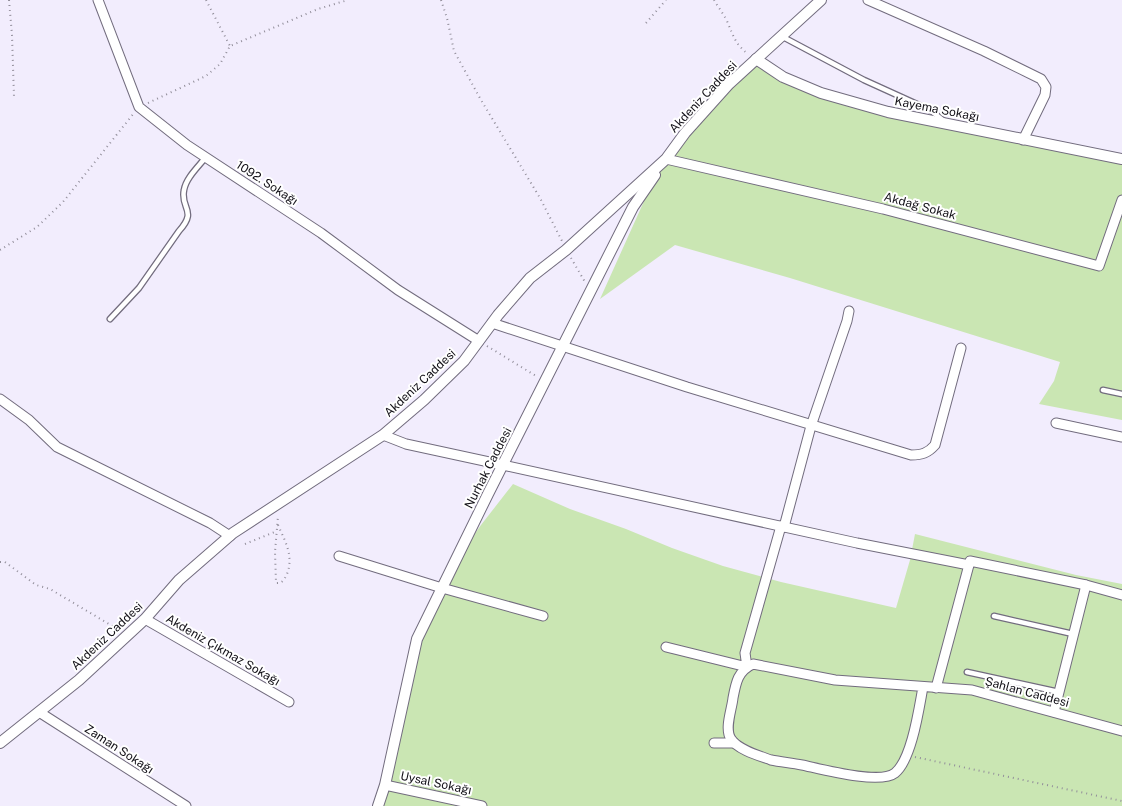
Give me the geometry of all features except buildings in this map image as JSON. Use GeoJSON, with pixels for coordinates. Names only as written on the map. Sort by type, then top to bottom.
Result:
{"type":"FeatureCollection","features":[{"type":"Feature","properties":{"kind":"street"},"geometry":{"type":"LineString","coordinates":[[98,0],[139,107]]}},
{"type":"Feature","properties":{"kind":"street","name":"Akdeniz Caddesi"},"geometry":{"type":"LineString","coordinates":[[0,743],[79,680],[145,619],[178,580],[230,536],[383,435],[424,400],[464,361],[492,323],[530,278],[566,250],[666,159],[684,133],[729,84],[820,0]]}},
{"type":"Feature","properties":{"kind":"street"},"geometry":{"type":"LineString","coordinates":[[868,0],[984,50],[1041,79],[1046,87],[1045,96],[1022,140]]}},
{"type":"Feature","properties":{"kind":"street","name":"Kayema Sokağı"},"geometry":{"type":"LineString","coordinates":[[756,59],[783,77],[820,93],[888,112],[1122,159]]}},
{"type":"Feature","properties":{"kind":"street","name":"1092. Sokağı"},"geometry":{"type":"LineString","coordinates":[[139,107],[187,145],[321,233],[398,290],[479,341]]}},
{"type":"Feature","properties":{"kind":"street","name":"Akdağ Sokak"},"geometry":{"type":"LineString","coordinates":[[666,159],[883,209],[1099,266],[1122,200]]}},
{"type":"Feature","properties":{"kind":"street","name":"Nurhak Caddesi"},"geometry":{"type":"LineString","coordinates":[[378,806],[385,785],[418,639],[633,207],[666,159]]}},
{"type":"Feature","properties":{"kind":"street"},"geometry":{"type":"LineString","coordinates":[[849,311],[811,426],[745,653],[747,667],[742,671],[736,682],[728,732],[734,743],[771,760],[860,776],[887,777],[898,770],[906,755],[916,729],[923,687]]}},
{"type":"Feature","properties":{"kind":"street"},"geometry":{"type":"LineString","coordinates":[[492,323],[562,348],[811,426],[911,455],[920,455],[930,451],[935,445],[961,348]]}},
{"type":"Feature","properties":{"kind":"street"},"geometry":{"type":"LineString","coordinates":[[0,399],[29,420],[57,447],[210,524],[230,536]]}},
{"type":"Feature","properties":{"kind":"street"},"geometry":{"type":"LineString","coordinates":[[1056,423],[1122,437]]}},
{"type":"Feature","properties":{"kind":"street"},"geometry":{"type":"LineString","coordinates":[[383,435],[406,444],[968,565]]}},
{"type":"Feature","properties":{"kind":"street"},"geometry":{"type":"LineString","coordinates":[[339,556],[442,588],[543,616]]}},
{"type":"Feature","properties":{"kind":"street"},"geometry":{"type":"LineString","coordinates":[[936,688],[970,561],[1086,585],[1122,595]]}},
{"type":"Feature","properties":{"kind":"street"},"geometry":{"type":"LineString","coordinates":[[1054,712],[1086,585]]}},
{"type":"Feature","properties":{"kind":"street","name":"Akdeniz Çıkmaz Sokağı"},"geometry":{"type":"LineString","coordinates":[[145,619],[289,702]]}},
{"type":"Feature","properties":{"kind":"street","name":"Şahlan Caddesi"},"geometry":{"type":"LineString","coordinates":[[666,646],[747,667],[753,664],[835,680],[972,690],[1122,730]]}},
{"type":"Feature","properties":{"kind":"street","name":"Zaman Sokağı"},"geometry":{"type":"LineString","coordinates":[[39,712],[186,806]]}},
{"type":"Feature","properties":{"kind":"street"},"geometry":{"type":"LineString","coordinates":[[714,744],[734,743]]}},
{"type":"Feature","properties":{"kind":"street","name":"Uysal Sokağı"},"geometry":{"type":"LineString","coordinates":[[385,785],[482,806]]}},
{"type":"Feature","properties":{"kind":"lane"},"geometry":{"type":"LineString","coordinates":[[781,36],[864,80],[930,110],[947,123]]}},
{"type":"Feature","properties":{"kind":"lane"},"geometry":{"type":"LineString","coordinates":[[110,319],[139,288],[179,230],[186,223],[189,212],[183,194],[185,185],[206,157]]}},
{"type":"Feature","properties":{"kind":"lane"},"geometry":{"type":"LineString","coordinates":[[1103,390],[1122,394]]}},
{"type":"Feature","properties":{"kind":"lane"},"geometry":{"type":"LineString","coordinates":[[994,616],[1073,634]]}},
{"type":"Feature","properties":{"kind":"lane"},"geometry":{"type":"LineString","coordinates":[[967,672],[1059,692]]}},
{"type":"Feature","properties":{"kind":"path"},"geometry":{"type":"LineString","coordinates":[[9,0],[14,97]]}},
{"type":"Feature","properties":{"kind":"path"},"geometry":{"type":"LineString","coordinates":[[206,0],[230,46]]}},
{"type":"Feature","properties":{"kind":"path"},"geometry":{"type":"LineString","coordinates":[[0,250],[38,227],[63,202],[139,107],[206,76],[220,64],[230,46],[318,9],[348,0]]}},
{"type":"Feature","properties":{"kind":"path"},"geometry":{"type":"LineString","coordinates":[[441,0],[454,51],[540,198],[566,250],[590,291]]}},
{"type":"Feature","properties":{"kind":"path"},"geometry":{"type":"LineString","coordinates":[[646,23],[666,0]]}},
{"type":"Feature","properties":{"kind":"path"},"geometry":{"type":"LineString","coordinates":[[714,0],[726,20],[732,36],[742,49],[756,59]]}},
{"type":"Feature","properties":{"kind":"path"},"geometry":{"type":"LineString","coordinates":[[479,341],[545,382]]}},
{"type":"Feature","properties":{"kind":"path"},"geometry":{"type":"LineString","coordinates":[[278,525],[289,549],[290,559],[283,581],[276,583],[275,552],[277,531],[278,525]]}},
{"type":"Feature","properties":{"kind":"path"},"geometry":{"type":"LineString","coordinates":[[245,544],[277,531]]}},
{"type":"Feature","properties":{"kind":"path"},"geometry":{"type":"LineString","coordinates":[[0,562],[5,562],[36,584],[50,589],[127,635]]}},
{"type":"Feature","properties":{"kind":"path"},"geometry":{"type":"LineString","coordinates":[[906,755],[1122,802]]}},
{"type":"Feature","properties":{"kind":"green space"},"geometry":{"type":"Polygon","coordinates":[[[755,59],[811,91],[1122,160],[1122,420],[1039,404],[1054,381],[1060,362],[790,278],[675,245],[600,299],[663,159],[755,59]]]}},
{"type":"Feature","properties":{"kind":"green space"},"geometry":{"type":"Polygon","coordinates":[[[513,484],[570,509],[723,566],[781,582],[896,608],[910,560],[915,534],[1076,575],[1122,584],[1122,806],[377,806],[420,639],[466,546],[513,484]]]}}]}
